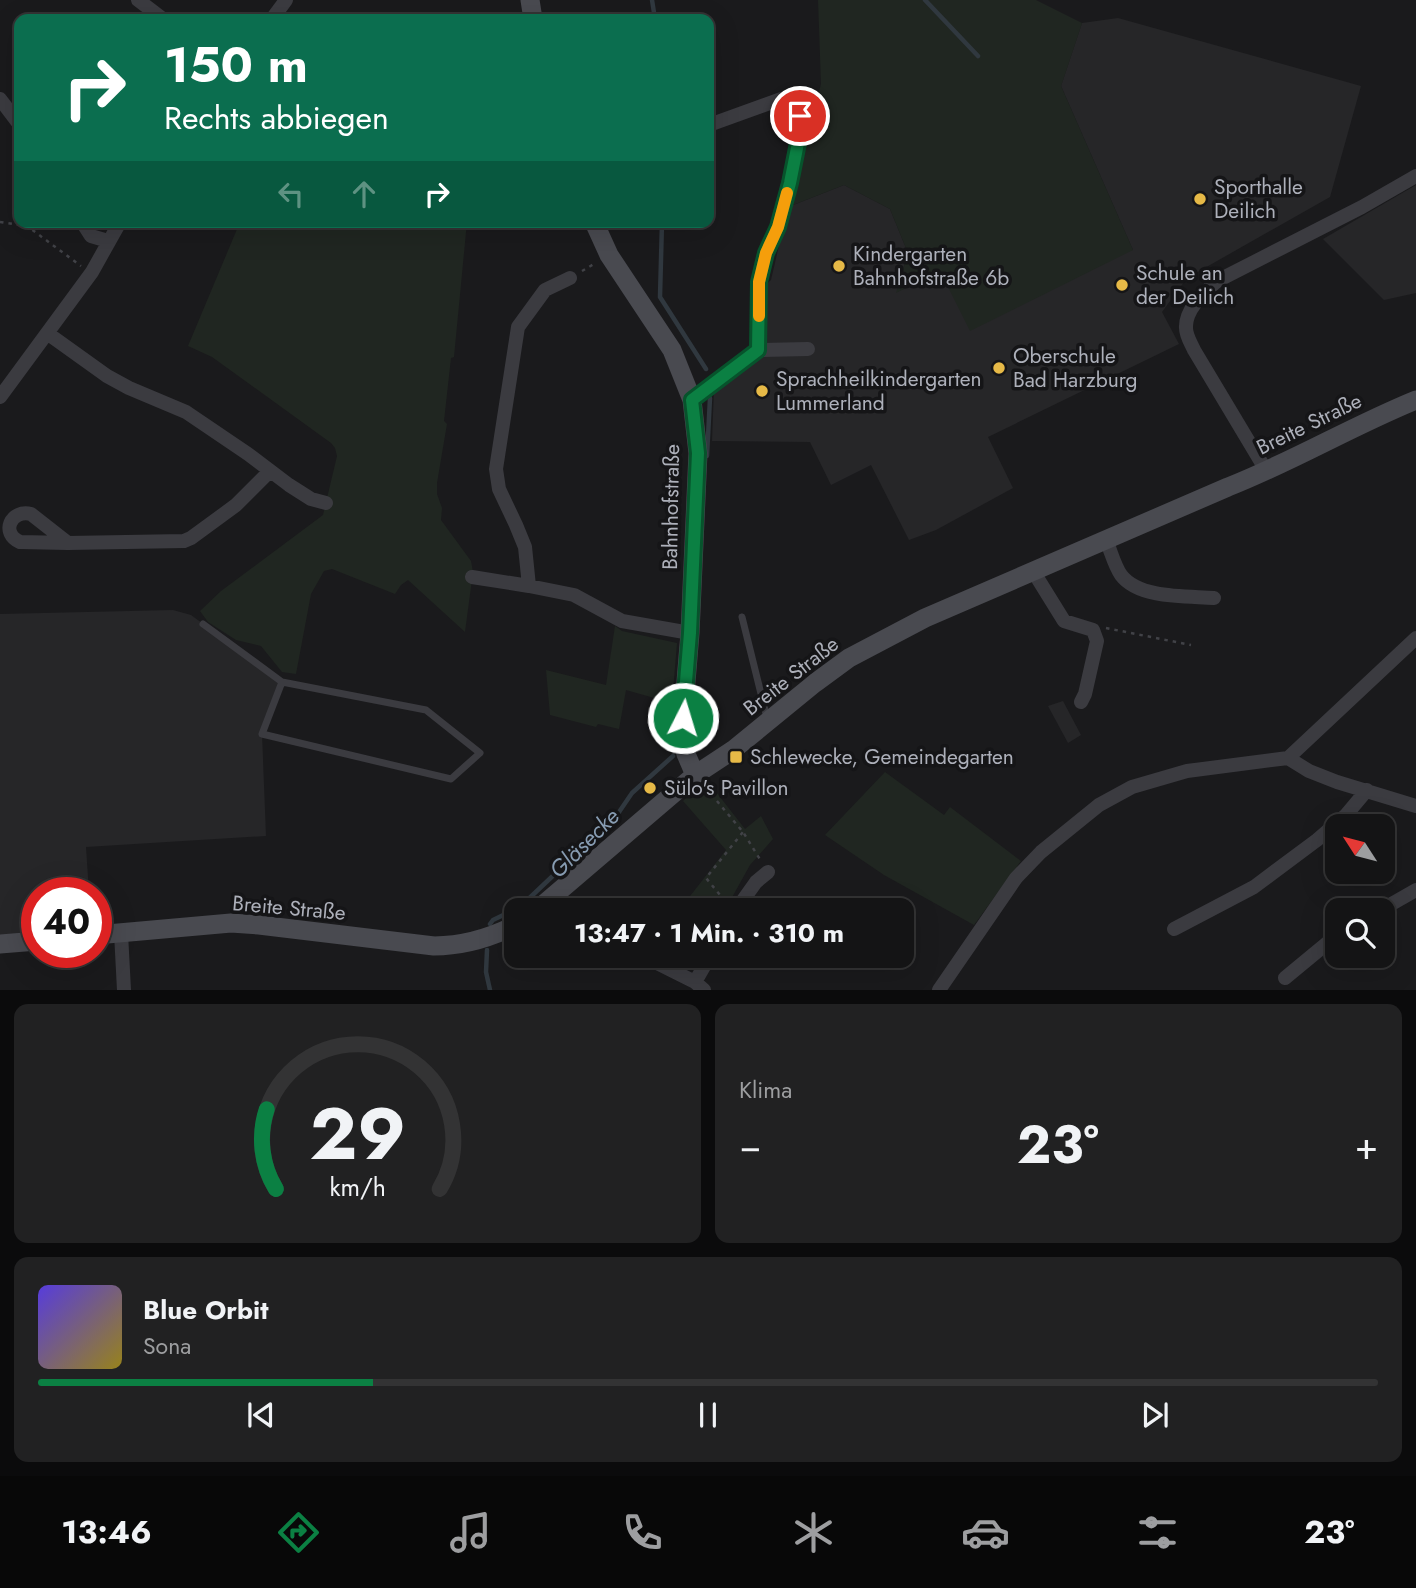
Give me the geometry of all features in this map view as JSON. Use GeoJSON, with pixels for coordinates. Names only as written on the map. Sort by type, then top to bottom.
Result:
{"type":"FeatureCollection","features":[{"type":"Feature","properties":{"kind":"street"},"geometry":{"type":"LineString","coordinates":[[138,0],[156,14]]}},
{"type":"Feature","properties":{"kind":"street"},"geometry":{"type":"LineString","coordinates":[[0,99],[14,117]]}},
{"type":"Feature","properties":{"kind":"street"},"geometry":{"type":"LineString","coordinates":[[714,123],[781,99],[793,105],[800,116],[799,138],[778,227],[766,253],[759,282],[758,350]]}},
{"type":"Feature","properties":{"kind":"street"},"geometry":{"type":"LineString","coordinates":[[1266,472],[1194,350],[1186,326],[1188,316],[1204,293],[1217,281],[1362,207],[1416,176]]}},
{"type":"Feature","properties":{"kind":"street"},"geometry":{"type":"LineString","coordinates":[[85,228],[90,236],[108,241]]}},
{"type":"Feature","properties":{"kind":"street"},"geometry":{"type":"LineString","coordinates":[[0,397],[92,272],[116,228]]}},
{"type":"Feature","properties":{"kind":"street","name":"Bahnhofstraße"},"geometry":{"type":"LineString","coordinates":[[597,228],[609,255],[672,350],[692,400],[698,453],[683,741],[695,775]]}},
{"type":"Feature","properties":{"kind":"street"},"geometry":{"type":"LineString","coordinates":[[529,586],[524,547],[499,489],[496,469],[518,327],[545,290],[570,278]]}},
{"type":"Feature","properties":{"kind":"street"},"geometry":{"type":"LineString","coordinates":[[47,333],[117,383],[186,412],[311,499],[326,503]]}},
{"type":"Feature","properties":{"kind":"street"},"geometry":{"type":"LineString","coordinates":[[692,400],[758,350],[808,349]]}},
{"type":"Feature","properties":{"kind":"street","name":"Breite Straße"},"geometry":{"type":"LineString","coordinates":[[555,898],[695,775],[733,750],[849,658],[925,618],[1266,472],[1416,400]]}},
{"type":"Feature","properties":{"kind":"street"},"geometry":{"type":"LineString","coordinates":[[68,543],[184,541],[236,505],[270,471]]}},
{"type":"Feature","properties":{"kind":"street"},"geometry":{"type":"LineString","coordinates":[[1106,540],[1120,572],[1133,586],[1160,594],[1214,598]]}},
{"type":"Feature","properties":{"kind":"street"},"geometry":{"type":"LineString","coordinates":[[1033,571],[1064,621],[1093,630],[1097,641],[1081,702]]}},
{"type":"Feature","properties":{"kind":"street"},"geometry":{"type":"LineString","coordinates":[[472,577],[574,595],[622,621],[690,633]]}},
{"type":"Feature","properties":{"kind":"street"},"geometry":{"type":"LineString","coordinates":[[939,989],[1016,878],[1041,852],[1099,805],[1132,787],[1187,771],[1288,758],[1416,638]]}},
{"type":"Feature","properties":{"kind":"street"},"geometry":{"type":"LineString","coordinates":[[1288,758],[1309,771],[1337,782],[1416,806]]}},
{"type":"Feature","properties":{"kind":"street"},"geometry":{"type":"LineString","coordinates":[[1174,929],[1254,887],[1317,840],[1346,815],[1367,790]]}},
{"type":"Feature","properties":{"kind":"street"},"geometry":{"type":"LineString","coordinates":[[743,898],[768,872]]}},
{"type":"Feature","properties":{"kind":"street"},"geometry":{"type":"LineString","coordinates":[[1395,902],[1416,890]]}},
{"type":"Feature","properties":{"kind":"street","name":"Breite Straße"},"geometry":{"type":"LineString","coordinates":[[112,934],[231,923],[447,946],[481,940],[504,930]]}},
{"type":"Feature","properties":{"kind":"street"},"geometry":{"type":"LineString","coordinates":[[121,933],[124,989]]}},
{"type":"Feature","properties":{"kind":"street"},"geometry":{"type":"LineString","coordinates":[[0,944],[21,942]]}},
{"type":"Feature","properties":{"kind":"street"},"geometry":{"type":"LineString","coordinates":[[1285,978],[1325,945]]}},
{"type":"Feature","properties":{"kind":"street"},"geometry":{"type":"LineString","coordinates":[[666,968],[700,986],[706,968]]}},
{"type":"Feature","properties":{"kind":"lane"},"geometry":{"type":"LineString","coordinates":[[742,617],[768,722]]}},
{"type":"Feature","properties":{"kind":"lane"},"geometry":{"type":"LineString","coordinates":[[203,624],[282,682],[426,710],[480,753],[451,779],[262,734],[282,682]]}},
{"type":"Feature","properties":{"kind":"path"},"geometry":{"type":"LineString","coordinates":[[30,228],[82,267]]}},
{"type":"Feature","properties":{"kind":"path"},"geometry":{"type":"LineString","coordinates":[[570,278],[609,255]]}},
{"type":"Feature","properties":{"kind":"path"},"geometry":{"type":"LineString","coordinates":[[1093,630],[1101,627],[1191,645]]}},
{"type":"Feature","properties":{"kind":"path"},"geometry":{"type":"LineString","coordinates":[[695,775],[743,832],[768,872]]}},
{"type":"Feature","properties":{"kind":"path"},"geometry":{"type":"LineString","coordinates":[[724,898],[706,878],[743,832]]}},
{"type":"Feature","properties":{"kind":"shaded area"},"geometry":{"type":"Polygon","coordinates":[[[818,0],[1036,0],[1082,23],[1061,86],[1133,250],[970,331],[940,271],[896,293],[908,253],[890,209],[844,185],[788,207],[821,84],[818,0]]]}},
{"type":"Feature","properties":{"kind":"shaded area","name":"Schule an der Deilich"},"geometry":{"type":"Polygon","coordinates":[[[1118,18],[1361,86],[1330,197],[1187,278],[1162,312],[1179,344],[988,437],[1013,488],[936,530],[909,540],[871,465],[831,485],[810,442],[712,441],[714,388],[760,353],[764,286],[771,280],[788,207],[844,185],[890,209],[908,253],[897,292],[940,271],[1133,250],[1061,86],[1082,23],[1118,18]]]}},
{"type":"Feature","properties":{"kind":"shaded area"},"geometry":{"type":"Polygon","coordinates":[[[1416,185],[1416,293],[1384,300],[1323,239],[1416,185]]]}},
{"type":"Feature","properties":{"kind":"shaded area"},"geometry":{"type":"Polygon","coordinates":[[[237,228],[466,228],[454,357],[451,358],[444,421],[447,424],[437,483],[437,494],[442,508],[441,520],[471,561],[473,572],[465,632],[408,580],[395,594],[332,569],[324,571],[311,594],[296,674],[282,672],[261,646],[236,640],[208,622],[200,611],[221,591],[323,515],[337,456],[331,443],[212,357],[188,346],[237,228]]]}},
{"type":"Feature","properties":{"kind":"shaded area"},"geometry":{"type":"Polygon","coordinates":[[[173,610],[191,615],[282,682],[262,734],[266,836],[86,847],[88,877],[21,877],[21,935],[0,936],[0,614],[173,610]]]}},
{"type":"Feature","properties":{"kind":"shaded area"},"geometry":{"type":"Polygon","coordinates":[[[615,626],[622,631],[677,643],[672,703],[626,690],[619,729],[598,724],[596,727],[550,715],[546,670],[606,685],[615,626]]]}},
{"type":"Feature","properties":{"kind":"shaded area"},"geometry":{"type":"Polygon","coordinates":[[[1063,701],[1081,735],[1068,743],[1048,706],[1063,701]]]}},
{"type":"Feature","properties":{"kind":"shaded area"},"geometry":{"type":"Polygon","coordinates":[[[885,772],[944,815],[950,807],[1021,861],[974,925],[884,875],[825,835],[885,772]]]}},
{"type":"Feature","properties":{"kind":"shaded area"},"geometry":{"type":"Polygon","coordinates":[[[706,779],[745,829],[761,816],[773,839],[750,865],[732,898],[689,898],[726,850],[683,801],[706,779]]]}},
{"type":"Feature","properties":{"kind":"waterway","name":"Gläsecke"},"geometry":{"type":"LineString","coordinates":[[652,0],[654,14]]}},
{"type":"Feature","properties":{"kind":"waterway"},"geometry":{"type":"LineString","coordinates":[[925,0],[978,56]]}},
{"type":"Feature","properties":{"kind":"waterway","name":"Gläsecke"},"geometry":{"type":"LineString","coordinates":[[662,228],[660,297],[706,369]]}},
{"type":"Feature","properties":{"kind":"waterway","name":"Gläsecke"},"geometry":{"type":"LineString","coordinates":[[707,456],[710,398]]}},
{"type":"Feature","properties":{"kind":"waterway","name":"Gläsecke"},"geometry":{"type":"LineString","coordinates":[[490,924],[520,907],[617,815],[632,793],[673,756]]}},
{"type":"Feature","properties":{"kind":"waterway","name":"Gläsecke"},"geometry":{"type":"LineString","coordinates":[[487,950],[486,972],[490,990]]}},
{"type":"Feature","properties":{"kind":"slow traffic"},"geometry":{"type":"LineString","coordinates":[[759,316],[759,282],[787,193]]}},
{"type":"Feature","properties":{"kind":"place","name":"Sporthalle Deilich"},"geometry":{"type":"Point","coordinates":[1200,199]}},
{"type":"Feature","properties":{"kind":"place","name":"Kindergarten Bahnhofstraße 6b"},"geometry":{"type":"Point","coordinates":[839,266]}},
{"type":"Feature","properties":{"kind":"place","name":"Schule an der Deilich"},"geometry":{"type":"Point","coordinates":[1122,285]}},
{"type":"Feature","properties":{"kind":"place","name":"Oberschule Bad Harzburg"},"geometry":{"type":"Point","coordinates":[999,368]}},
{"type":"Feature","properties":{"kind":"place","name":"Sprachheilkindergarten Lummerland"},"geometry":{"type":"Point","coordinates":[762,391]}},
{"type":"Feature","properties":{"kind":"place","name":"Schlewecke, Gemeindegarten"},"geometry":{"type":"Point","coordinates":[736,757]}},
{"type":"Feature","properties":{"kind":"place","name":"Sülo's Pavillon"},"geometry":{"type":"Point","coordinates":[650,788]}},
{"type":"Feature","properties":{"kind":"route"},"geometry":{"type":"LineString","coordinates":[[683,718],[690,633],[698,453],[692,400],[758,350],[759,282],[790,183],[799,138],[800,116]]}}]}
